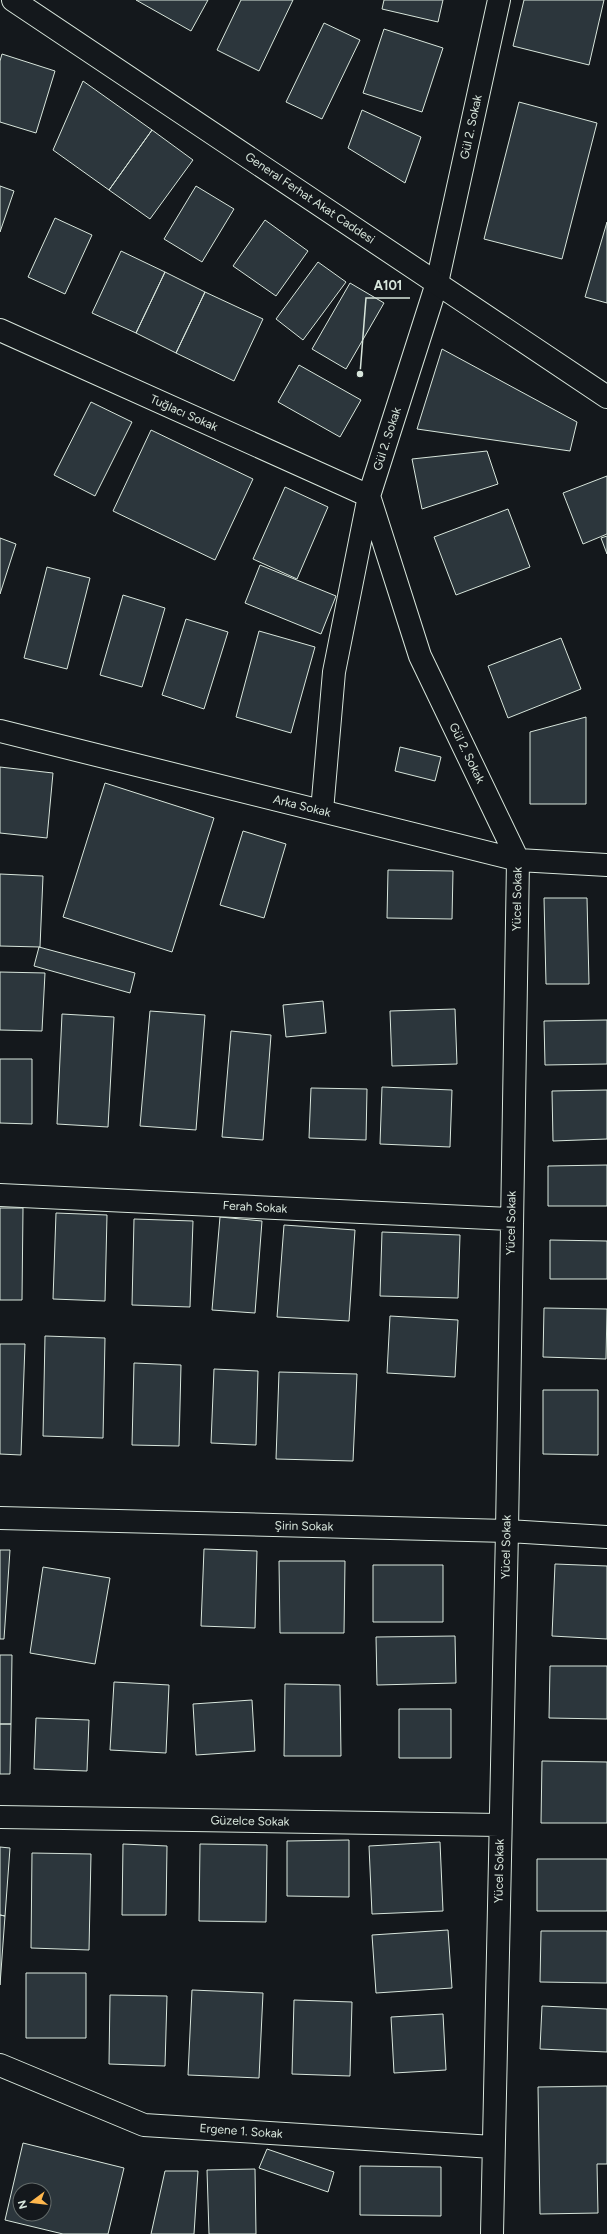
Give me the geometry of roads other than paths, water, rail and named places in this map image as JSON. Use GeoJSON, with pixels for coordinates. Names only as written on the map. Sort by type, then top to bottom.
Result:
{"type":"FeatureCollection","features":[{"type":"Feature","properties":{"kind":"street","name":"General Ferhat Akat Caddesi"},"geometry":{"type":"LineString","coordinates":[[13,0],[607,397]]}},
{"type":"Feature","properties":{"kind":"street","name":"Gül 2. Sokak"},"geometry":{"type":"LineString","coordinates":[[499,0],[437,283],[369,496],[420,656],[518,860]]}},
{"type":"Feature","properties":{"kind":"street","name":"Tuğlacı Sokak"},"geometry":{"type":"LineString","coordinates":[[0,330],[369,496]]}},
{"type":"Feature","properties":{"kind":"street"},"geometry":{"type":"LineString","coordinates":[[322,811],[334,672],[369,496]]}},
{"type":"Feature","properties":{"kind":"street","name":"Arka Sokak"},"geometry":{"type":"LineString","coordinates":[[0,731],[518,860],[607,865]]}},
{"type":"Feature","properties":{"kind":"street","name":"Yücel Sokak"},"geometry":{"type":"LineString","coordinates":[[492,2234],[499,1825],[507,1531],[518,860]]}},
{"type":"Feature","properties":{"kind":"street","name":"Ferah Sokak"},"geometry":{"type":"LineString","coordinates":[[0,1195],[511,1219]]}},
{"type":"Feature","properties":{"kind":"street","name":"Şirin Sokak"},"geometry":{"type":"LineString","coordinates":[[0,1518],[507,1531],[607,1537]]}},
{"type":"Feature","properties":{"kind":"street","name":"Güzelce Sokak"},"geometry":{"type":"LineString","coordinates":[[0,1817],[499,1825]]}},
{"type":"Feature","properties":{"kind":"street","name":"Ergene 1. Sokak"},"geometry":{"type":"LineString","coordinates":[[0,2065],[144,2125],[493,2147]]}},
{"type":"Feature","properties":{"kind":"place","name":"A101"},"geometry":{"type":"Point","coordinates":[360,374]}}]}
